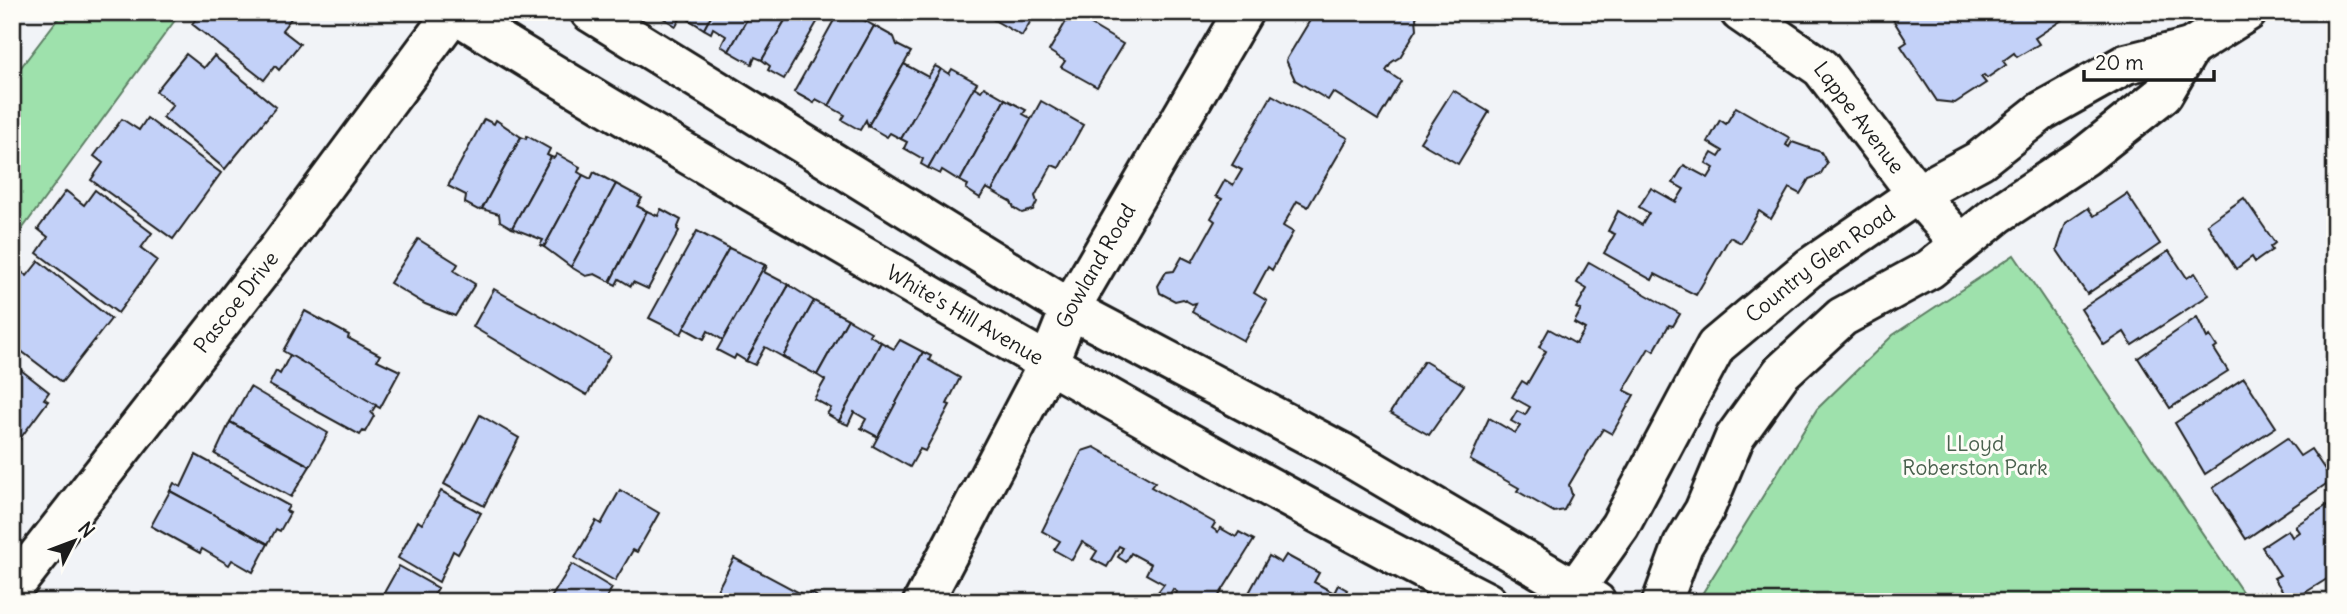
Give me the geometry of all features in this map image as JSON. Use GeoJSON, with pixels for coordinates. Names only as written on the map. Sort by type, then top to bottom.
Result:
{"type":"FeatureCollection","features":[{"type":"Feature","properties":{"kind":"street","name":"White's Hill Avenue"},"geometry":{"type":"LineString","coordinates":[[454,12],[687,154],[1048,364],[1307,510],[1487,602]]}},
{"type":"Feature","properties":{"kind":"street","name":"Pascoe Drive"},"geometry":{"type":"LineString","coordinates":[[12,589],[267,264],[454,12]]}},
{"type":"Feature","properties":{"kind":"street"},"geometry":{"type":"LineString","coordinates":[[590,12],[1070,309],[1340,452],[1579,598]]}},
{"type":"Feature","properties":{"kind":"street","name":"Gowland Road"},"geometry":{"type":"LineString","coordinates":[[923,602],[1048,364],[1070,309],[1243,12]]}},
{"type":"Feature","properties":{"kind":"street","name":"Lappe Avenue"},"geometry":{"type":"LineString","coordinates":[[1740,12],[1821,68],[1917,194],[1960,243]]}},
{"type":"Feature","properties":{"kind":"street","name":"Country Glen Road"},"geometry":{"type":"LineString","coordinates":[[1579,598],[1716,346],[1809,268],[1917,194],[1980,160],[2042,111],[2126,64],[2190,48],[2246,12]]}},
{"type":"Feature","properties":{"kind":"street","name":"Country Glen Road"},"geometry":{"type":"LineString","coordinates":[[1662,602],[1683,545],[1704,510],[1735,437],[1781,373],[1842,317],[1930,269],[1960,243],[2084,157],[2163,94],[2190,48]]}},
{"type":"Feature","properties":{"kind":"green space"},"geometry":{"type":"Polygon","coordinates":[[[63,12],[181,12],[12,243],[12,79],[63,12]]]}},
{"type":"Feature","properties":{"kind":"green space","name":"LLoyd Roberston Park"},"geometry":{"type":"Polygon","coordinates":[[[2014,255],[2249,602],[1697,602],[1817,409],[1893,335],[2014,255]]]}},
{"type":"Feature","properties":{"kind":"building"},"geometry":{"type":"Polygon","coordinates":[[[201,12],[296,12],[282,30],[300,44],[279,70],[275,66],[264,80],[192,24],[201,12]]]}},
{"type":"Feature","properties":{"kind":"building"},"geometry":{"type":"Polygon","coordinates":[[[666,12],[684,12],[676,26],[663,18],[666,12]]]}},
{"type":"Feature","properties":{"kind":"building"},"geometry":{"type":"Polygon","coordinates":[[[684,12],[713,12],[704,29],[688,19],[689,16],[684,12]]]}},
{"type":"Feature","properties":{"kind":"building"},"geometry":{"type":"Polygon","coordinates":[[[713,12],[751,12],[729,51],[721,46],[726,36],[713,28],[711,33],[704,29],[713,12]]]}},
{"type":"Feature","properties":{"kind":"building"},"geometry":{"type":"Polygon","coordinates":[[[751,12],[790,12],[762,60],[755,57],[752,64],[729,51],[751,12]]]}},
{"type":"Feature","properties":{"kind":"building"},"geometry":{"type":"Polygon","coordinates":[[[790,12],[823,12],[784,79],[768,70],[770,66],[762,60],[790,12]]]}},
{"type":"Feature","properties":{"kind":"building"},"geometry":{"type":"Polygon","coordinates":[[[980,12],[1036,12],[1022,36],[980,12]]]}},
{"type":"Feature","properties":{"kind":"building"},"geometry":{"type":"Polygon","coordinates":[[[1315,12],[1323,16],[1326,12],[1419,12],[1416,18],[1417,29],[1400,57],[1392,62],[1386,71],[1401,81],[1378,120],[1333,92],[1328,100],[1295,80],[1286,60],[1315,12]]]}},
{"type":"Feature","properties":{"kind":"building"},"geometry":{"type":"Polygon","coordinates":[[[1901,12],[2074,12],[2035,38],[2039,44],[2017,57],[2014,53],[2003,61],[2006,65],[1987,78],[1984,75],[1981,77],[1986,83],[1955,103],[1937,101],[1901,46],[1907,42],[1892,18],[1901,12]]]}},
{"type":"Feature","properties":{"kind":"building"},"geometry":{"type":"Polygon","coordinates":[[[838,13],[853,20],[860,18],[874,26],[829,106],[816,99],[814,103],[794,92],[838,13]]]}},
{"type":"Feature","properties":{"kind":"building"},"geometry":{"type":"Polygon","coordinates":[[[1071,13],[1123,44],[1097,87],[1061,67],[1065,61],[1049,51],[1071,13]]]}},
{"type":"Feature","properties":{"kind":"building"},"geometry":{"type":"Polygon","coordinates":[[[874,26],[894,37],[897,45],[911,52],[868,126],[866,120],[860,130],[842,120],[845,115],[829,106],[874,26]]]}},
{"type":"Feature","properties":{"kind":"building"},"geometry":{"type":"Polygon","coordinates":[[[186,54],[204,68],[214,56],[276,107],[225,169],[163,117],[173,105],[156,91],[186,54]]]}},
{"type":"Feature","properties":{"kind":"building"},"geometry":{"type":"Polygon","coordinates":[[[904,64],[928,77],[935,66],[941,69],[901,139],[890,133],[887,137],[868,126],[904,64]]]}},
{"type":"Feature","properties":{"kind":"building"},"geometry":{"type":"Polygon","coordinates":[[[941,69],[949,74],[952,69],[977,83],[928,168],[921,164],[923,159],[904,148],[907,142],[901,139],[941,69]]]}},
{"type":"Feature","properties":{"kind":"building"},"geometry":{"type":"Polygon","coordinates":[[[974,87],[981,91],[984,87],[1005,99],[960,181],[942,170],[940,174],[928,168],[974,87]]]}},
{"type":"Feature","properties":{"kind":"building"},"geometry":{"type":"Polygon","coordinates":[[[1453,90],[1489,112],[1458,164],[1420,142],[1453,90]]]}},
{"type":"Feature","properties":{"kind":"building"},"geometry":{"type":"Polygon","coordinates":[[[1272,95],[1348,138],[1308,207],[1297,201],[1283,226],[1293,232],[1272,270],[1268,267],[1254,293],[1267,301],[1244,341],[1192,312],[1196,303],[1192,304],[1183,299],[1175,301],[1160,293],[1158,286],[1166,272],[1174,271],[1182,257],[1192,262],[1215,221],[1211,218],[1222,199],[1216,196],[1225,180],[1233,185],[1242,170],[1232,165],[1272,95]]]}},
{"type":"Feature","properties":{"kind":"building"},"geometry":{"type":"Polygon","coordinates":[[[1005,99],[1026,110],[1023,114],[1032,119],[992,191],[986,188],[980,198],[966,189],[968,185],[960,181],[1005,99]]]}},
{"type":"Feature","properties":{"kind":"building"},"geometry":{"type":"Polygon","coordinates":[[[1041,101],[1083,125],[1059,168],[1052,165],[1035,196],[1037,202],[1033,210],[1022,213],[1014,208],[1011,202],[992,191],[1041,101]]]}},
{"type":"Feature","properties":{"kind":"building"},"geometry":{"type":"Polygon","coordinates":[[[1736,107],[1790,138],[1786,145],[1789,147],[1792,142],[1821,152],[1827,163],[1820,175],[1809,179],[1800,194],[1789,188],[1771,219],[1759,211],[1741,243],[1730,237],[1696,295],[1655,274],[1652,280],[1604,253],[1615,234],[1608,231],[1618,211],[1642,225],[1649,213],[1639,207],[1651,188],[1676,202],[1684,189],[1673,183],[1684,165],[1708,178],[1714,168],[1706,163],[1712,153],[1719,157],[1723,151],[1708,142],[1720,120],[1726,124],[1736,107]]]}},
{"type":"Feature","properties":{"kind":"building"},"geometry":{"type":"Polygon","coordinates":[[[147,118],[221,173],[173,239],[91,180],[103,163],[94,156],[122,119],[139,130],[147,118]]]}},
{"type":"Feature","properties":{"kind":"building"},"geometry":{"type":"Polygon","coordinates":[[[484,119],[494,124],[496,120],[521,137],[482,209],[478,210],[465,203],[466,195],[448,186],[484,119]]]}},
{"type":"Feature","properties":{"kind":"building"},"geometry":{"type":"Polygon","coordinates":[[[527,136],[550,149],[547,155],[551,157],[512,228],[500,221],[499,214],[482,209],[521,137],[526,139],[527,136]]]}},
{"type":"Feature","properties":{"kind":"building"},"geometry":{"type":"Polygon","coordinates":[[[557,154],[580,167],[578,172],[583,175],[544,247],[540,245],[543,240],[512,228],[551,157],[554,158],[557,154]]]}},
{"type":"Feature","properties":{"kind":"building"},"geometry":{"type":"Polygon","coordinates":[[[594,172],[616,184],[571,267],[544,247],[583,175],[591,179],[594,172]]]}},
{"type":"Feature","properties":{"kind":"building"},"geometry":{"type":"Polygon","coordinates":[[[616,184],[642,198],[637,206],[647,211],[610,282],[595,274],[586,276],[571,267],[616,184]]]}},
{"type":"Feature","properties":{"kind":"building"},"geometry":{"type":"Polygon","coordinates":[[[95,190],[152,233],[141,248],[157,260],[118,313],[37,253],[48,237],[38,229],[66,191],[84,205],[95,190]]]}},
{"type":"Feature","properties":{"kind":"building"},"geometry":{"type":"Polygon","coordinates":[[[2127,194],[2160,244],[2087,294],[2057,250],[2066,223],[2088,208],[2094,216],[2127,194]]]}},
{"type":"Feature","properties":{"kind":"building"},"geometry":{"type":"Polygon","coordinates":[[[2244,198],[2275,243],[2270,247],[2272,250],[2255,262],[2252,257],[2236,269],[2207,224],[2244,198]]]}},
{"type":"Feature","properties":{"kind":"building"},"geometry":{"type":"Polygon","coordinates":[[[661,209],[681,220],[677,229],[679,231],[648,289],[633,282],[631,286],[619,279],[616,285],[610,282],[647,211],[658,216],[661,209]]]}},
{"type":"Feature","properties":{"kind":"building"},"geometry":{"type":"Polygon","coordinates":[[[697,231],[729,248],[681,334],[649,318],[697,231]]]}},
{"type":"Feature","properties":{"kind":"building"},"geometry":{"type":"Polygon","coordinates":[[[418,239],[458,264],[454,271],[475,284],[455,316],[425,304],[390,283],[418,239]]]}},
{"type":"Feature","properties":{"kind":"building"},"geometry":{"type":"Polygon","coordinates":[[[729,248],[765,265],[723,340],[708,331],[704,339],[684,328],[729,248]]]}},
{"type":"Feature","properties":{"kind":"building"},"geometry":{"type":"Polygon","coordinates":[[[2169,251],[2187,278],[2195,273],[2209,295],[2132,345],[2124,332],[2104,345],[2081,309],[2169,251]]]}},
{"type":"Feature","properties":{"kind":"building"},"geometry":{"type":"Polygon","coordinates":[[[39,261],[111,319],[62,382],[12,344],[12,265],[27,276],[39,261]]]}},
{"type":"Feature","properties":{"kind":"building"},"geometry":{"type":"Polygon","coordinates":[[[1589,262],[1680,314],[1673,326],[1669,325],[1654,351],[1649,348],[1624,390],[1634,395],[1612,434],[1603,429],[1569,485],[1572,495],[1564,510],[1554,512],[1470,460],[1489,418],[1515,433],[1520,426],[1511,421],[1517,411],[1525,415],[1530,407],[1512,397],[1522,381],[1527,384],[1546,351],[1539,347],[1549,329],[1576,344],[1585,329],[1574,323],[1581,310],[1576,308],[1587,289],[1577,283],[1589,262]]]}},
{"type":"Feature","properties":{"kind":"building"},"geometry":{"type":"Polygon","coordinates":[[[765,265],[767,266],[764,272],[789,285],[746,361],[736,355],[734,359],[717,350],[765,265]]]}},
{"type":"Feature","properties":{"kind":"building"},"geometry":{"type":"Polygon","coordinates":[[[789,285],[814,301],[783,357],[765,347],[755,365],[746,361],[789,285]]]}},
{"type":"Feature","properties":{"kind":"building"},"geometry":{"type":"Polygon","coordinates":[[[494,289],[610,355],[587,395],[473,327],[494,289]]]}},
{"type":"Feature","properties":{"kind":"building"},"geometry":{"type":"Polygon","coordinates":[[[814,301],[848,319],[817,375],[783,357],[814,301]]]}},
{"type":"Feature","properties":{"kind":"building"},"geometry":{"type":"Polygon","coordinates":[[[305,311],[349,335],[348,338],[380,355],[377,360],[400,371],[380,408],[283,351],[305,311]]]}},
{"type":"Feature","properties":{"kind":"building"},"geometry":{"type":"Polygon","coordinates":[[[2197,317],[2207,338],[2210,336],[2217,347],[2214,349],[2228,371],[2170,408],[2138,358],[2197,317]]]}},
{"type":"Feature","properties":{"kind":"building"},"geometry":{"type":"Polygon","coordinates":[[[848,319],[871,332],[869,335],[881,342],[839,421],[827,414],[831,408],[814,399],[825,380],[817,375],[848,319]]]}},
{"type":"Feature","properties":{"kind":"building"},"geometry":{"type":"Polygon","coordinates":[[[900,340],[923,352],[878,437],[861,428],[866,419],[854,412],[848,425],[839,421],[881,342],[894,349],[900,340]]]}},
{"type":"Feature","properties":{"kind":"building"},"geometry":{"type":"Polygon","coordinates":[[[923,352],[931,356],[929,360],[960,378],[947,404],[950,405],[925,451],[920,449],[910,467],[873,446],[923,352]]]}},
{"type":"Feature","properties":{"kind":"building"},"geometry":{"type":"Polygon","coordinates":[[[290,355],[376,405],[371,413],[374,416],[365,432],[360,435],[269,385],[276,371],[280,374],[290,355]]]}},
{"type":"Feature","properties":{"kind":"building"},"geometry":{"type":"Polygon","coordinates":[[[1424,361],[1464,385],[1429,435],[1390,413],[1424,361]]]}},
{"type":"Feature","properties":{"kind":"building"},"geometry":{"type":"Polygon","coordinates":[[[12,363],[49,392],[44,399],[48,401],[16,444],[12,442],[12,363]]]}},
{"type":"Feature","properties":{"kind":"building"},"geometry":{"type":"Polygon","coordinates":[[[2244,378],[2276,427],[2205,474],[2175,423],[2244,378]]]}},
{"type":"Feature","properties":{"kind":"building"},"geometry":{"type":"Polygon","coordinates":[[[250,387],[328,433],[310,466],[230,422],[250,387]]]}},
{"type":"Feature","properties":{"kind":"building"},"geometry":{"type":"Polygon","coordinates":[[[480,415],[519,438],[484,506],[444,484],[480,415]]]}},
{"type":"Feature","properties":{"kind":"building"},"geometry":{"type":"Polygon","coordinates":[[[230,422],[310,466],[291,497],[215,454],[230,422]]]}},
{"type":"Feature","properties":{"kind":"building"},"geometry":{"type":"Polygon","coordinates":[[[2287,438],[2300,456],[2311,449],[2332,480],[2246,539],[2213,488],[2287,438]]]}},
{"type":"Feature","properties":{"kind":"building"},"geometry":{"type":"Polygon","coordinates":[[[1094,447],[1155,482],[1151,487],[1215,523],[1212,528],[1218,532],[1220,528],[1236,537],[1239,532],[1254,540],[1215,602],[1171,602],[1177,592],[1173,589],[1168,598],[1158,592],[1164,584],[1146,574],[1151,564],[1131,553],[1126,562],[1118,557],[1123,548],[1119,546],[1107,567],[1092,559],[1097,551],[1082,542],[1072,560],[1054,550],[1060,541],[1042,531],[1082,451],[1094,447]]]}},
{"type":"Feature","properties":{"kind":"building"},"geometry":{"type":"Polygon","coordinates":[[[196,455],[289,506],[286,511],[290,513],[280,531],[276,529],[268,544],[170,491],[174,483],[181,487],[196,455]]]}},
{"type":"Feature","properties":{"kind":"building"},"geometry":{"type":"Polygon","coordinates":[[[620,490],[659,513],[637,552],[633,550],[615,581],[575,558],[596,521],[601,524],[620,490]]]}},
{"type":"Feature","properties":{"kind":"building"},"geometry":{"type":"Polygon","coordinates":[[[170,491],[268,544],[253,572],[232,560],[229,565],[202,549],[200,553],[151,526],[170,491]]]}},
{"type":"Feature","properties":{"kind":"building"},"geometry":{"type":"Polygon","coordinates":[[[441,491],[481,513],[458,554],[453,551],[439,582],[398,558],[418,521],[422,524],[441,491]]]}},
{"type":"Feature","properties":{"kind":"building"},"geometry":{"type":"Polygon","coordinates":[[[2335,500],[2335,574],[2290,602],[2274,578],[2280,575],[2262,547],[2288,530],[2292,537],[2299,532],[2295,526],[2335,500]]]}},
{"type":"Feature","properties":{"kind":"building"},"geometry":{"type":"Polygon","coordinates":[[[1286,555],[1319,573],[1314,582],[1334,593],[1338,585],[1347,590],[1343,598],[1350,602],[1244,602],[1269,556],[1281,563],[1286,555]]]}},
{"type":"Feature","properties":{"kind":"building"},"geometry":{"type":"Polygon","coordinates":[[[734,558],[805,596],[812,593],[824,602],[711,602],[734,558]]]}},
{"type":"Feature","properties":{"kind":"building"},"geometry":{"type":"Polygon","coordinates":[[[572,564],[612,588],[604,602],[549,601],[572,564]]]}},
{"type":"Feature","properties":{"kind":"building"},"geometry":{"type":"Polygon","coordinates":[[[399,566],[438,588],[430,602],[373,602],[375,598],[380,600],[399,566]]]}},
{"type":"Feature","properties":{"kind":"building"},"geometry":{"type":"Polygon","coordinates":[[[2335,593],[2335,602],[2321,602],[2335,593]]]}}]}
